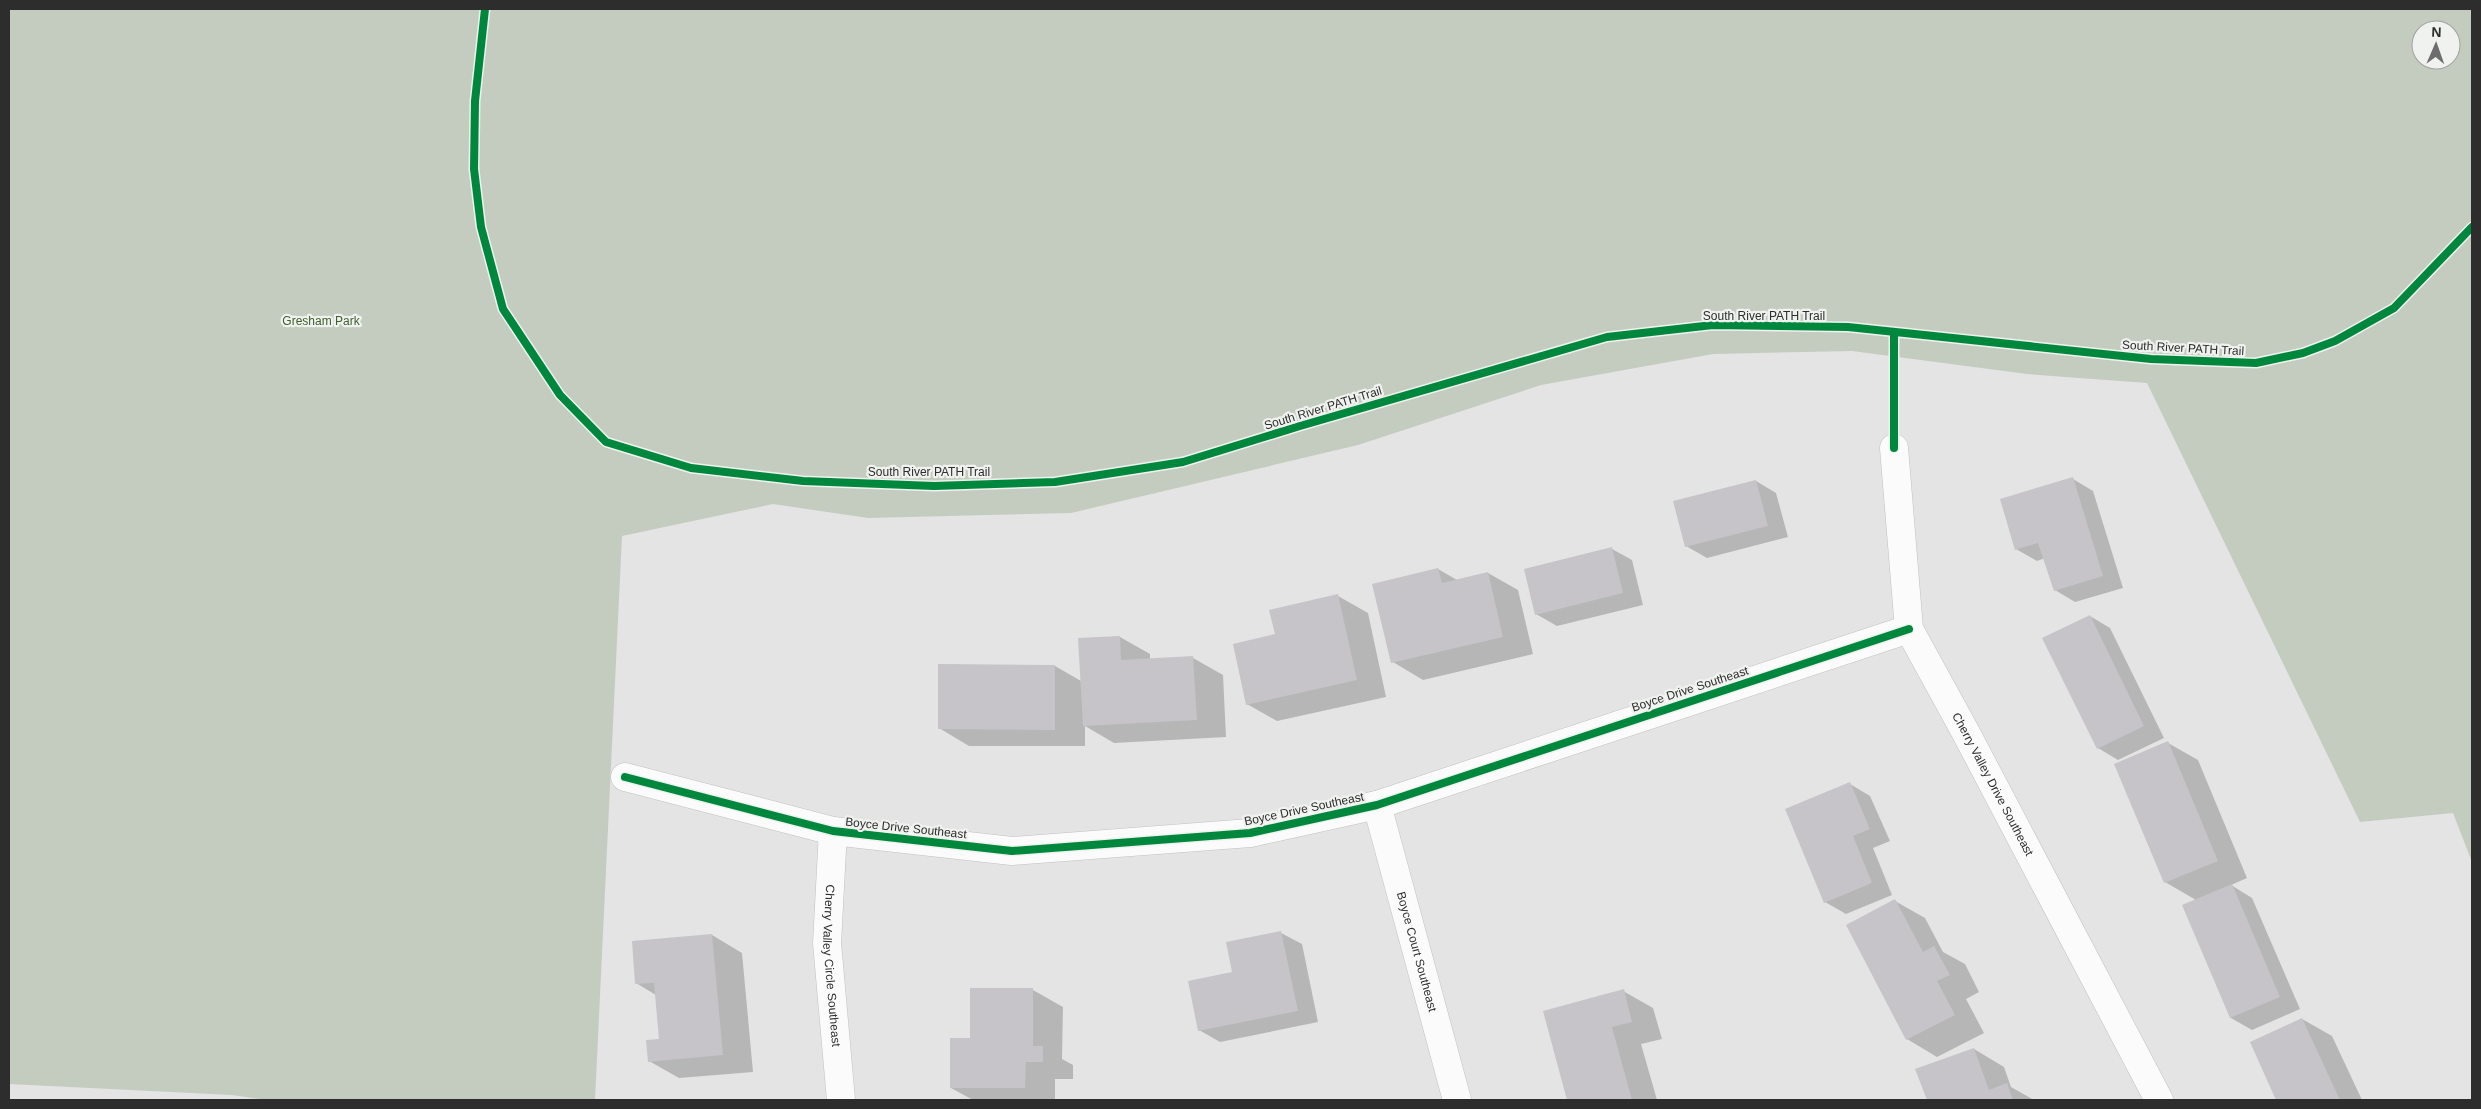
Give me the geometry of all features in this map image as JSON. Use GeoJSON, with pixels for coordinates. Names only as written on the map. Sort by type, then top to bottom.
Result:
{"type":"FeatureCollection","features":[{"type":"Feature","properties":{"kind":"street","name":"Cherry Valley Drive Southeast"},"geometry":{"type":"LineString","coordinates":[[1894,448],[1908,629],[1966,733],[2159,1100]]}},
{"type":"Feature","properties":{"kind":"street","name":"Boyce Drive Southeast"},"geometry":{"type":"LineString","coordinates":[[625,777],[833,831],[1012,851],[1250,833],[1377,805],[1908,629]]}},
{"type":"Feature","properties":{"kind":"street","name":"Boyce Court Southeast"},"geometry":{"type":"LineString","coordinates":[[1377,805],[1457,1100]]}},
{"type":"Feature","properties":{"kind":"street","name":"Cherry Valley Circle Southeast"},"geometry":{"type":"LineString","coordinates":[[833,831],[827,943],[841,1100]]}},
{"type":"Feature","properties":{"kind":"green space","name":"Gresham Park"},"geometry":{"type":"Polygon","coordinates":[[[9,9],[2472,9],[2472,862],[2453,813],[2360,822],[2147,383],[2027,374],[1852,351],[1713,354],[1541,385],[1358,445],[1071,513],[868,518],[773,504],[622,536],[595,1100],[267,1100],[232,1095],[9,1084],[9,9]]]}},
{"type":"Feature","properties":{"kind":"building"},"geometry":{"type":"Polygon","coordinates":[[[2073,477],[2103,576],[2054,591],[2038,543],[2015,550],[2000,499],[2073,477]]]}},
{"type":"Feature","properties":{"kind":"building"},"geometry":{"type":"Polygon","coordinates":[[[1756,480],[1768,526],[1685,547],[1673,501],[1756,480]]]}},
{"type":"Feature","properties":{"kind":"building"},"geometry":{"type":"Polygon","coordinates":[[[1612,547],[1623,593],[1535,615],[1524,569],[1612,547]]]}},
{"type":"Feature","properties":{"kind":"building"},"geometry":{"type":"Polygon","coordinates":[[[1438,568],[1442,583],[1488,572],[1503,637],[1391,663],[1372,584],[1438,568]]]}},
{"type":"Feature","properties":{"kind":"building"},"geometry":{"type":"Polygon","coordinates":[[[1338,594],[1357,680],[1246,705],[1233,644],[1275,634],[1269,610],[1338,594]]]}},
{"type":"Feature","properties":{"kind":"building"},"geometry":{"type":"Polygon","coordinates":[[[2090,615],[2144,726],[2097,749],[2042,638],[2090,615]]]}},
{"type":"Feature","properties":{"kind":"building"},"geometry":{"type":"Polygon","coordinates":[[[1120,636],[1121,660],[1193,656],[1197,720],[1083,726],[1078,638],[1120,636]]]}},
{"type":"Feature","properties":{"kind":"building"},"geometry":{"type":"Polygon","coordinates":[[[938,664],[1055,665],[1055,730],[938,729],[938,664]]]}},
{"type":"Feature","properties":{"kind":"building"},"geometry":{"type":"Polygon","coordinates":[[[2168,741],[2218,861],[2164,883],[2114,764],[2168,741]]]}},
{"type":"Feature","properties":{"kind":"building"},"geometry":{"type":"Polygon","coordinates":[[[1850,782],[1870,829],[1853,836],[1872,883],[1824,903],[1785,809],[1850,782]]]}},
{"type":"Feature","properties":{"kind":"building"},"geometry":{"type":"Polygon","coordinates":[[[2232,884],[2280,997],[2230,1018],[2182,905],[2232,884]]]}},
{"type":"Feature","properties":{"kind":"building"},"geometry":{"type":"Polygon","coordinates":[[[1895,899],[1923,952],[1934,946],[1950,975],[1937,981],[1955,1015],[1906,1040],[1846,925],[1895,899]]]}},
{"type":"Feature","properties":{"kind":"building"},"geometry":{"type":"Polygon","coordinates":[[[1281,931],[1298,1011],[1198,1031],[1188,981],[1232,972],[1226,942],[1281,931]]]}},
{"type":"Feature","properties":{"kind":"building"},"geometry":{"type":"Polygon","coordinates":[[[712,934],[723,1055],[648,1062],[646,1040],[659,1039],[654,983],[635,984],[632,941],[712,934]]]}},
{"type":"Feature","properties":{"kind":"building"},"geometry":{"type":"Polygon","coordinates":[[[970,988],[1033,988],[1033,1046],[1043,1046],[1043,1062],[1026,1062],[1025,1088],[950,1088],[950,1038],[970,1038],[970,988]]]}},
{"type":"Feature","properties":{"kind":"building"},"geometry":{"type":"Polygon","coordinates":[[[1624,989],[1632,1022],[1612,1027],[1632,1100],[1567,1100],[1543,1011],[1624,989]]]}},
{"type":"Feature","properties":{"kind":"building"},"geometry":{"type":"Polygon","coordinates":[[[2302,1018],[2340,1100],[2276,1100],[2250,1042],[2302,1018]]]}},
{"type":"Feature","properties":{"kind":"building"},"geometry":{"type":"Polygon","coordinates":[[[1974,1048],[1989,1090],[2007,1083],[2013,1100],[1927,1100],[1915,1069],[1974,1048]]]}},
{"type":"Feature","properties":{"kind":"cycle path","name":"South River PATH Trail"},"geometry":{"type":"LineString","coordinates":[[485,9],[475,101],[474,169],[481,227],[503,309],[560,395],[606,442],[691,468],[803,481],[934,486],[1055,482],[1183,462],[1607,337],[1713,325],[1848,327],[2151,359],[2256,363],[2303,353],[2335,341],[2394,308],[2472,227]]}},
{"type":"Feature","properties":{"kind":"cycle path"},"geometry":{"type":"LineString","coordinates":[[1894,332],[1894,448]]}},
{"type":"Feature","properties":{"kind":"cycle path"},"geometry":{"type":"LineString","coordinates":[[625,777],[833,831],[1012,851],[1250,833],[1377,805],[1909,629]]}}]}
